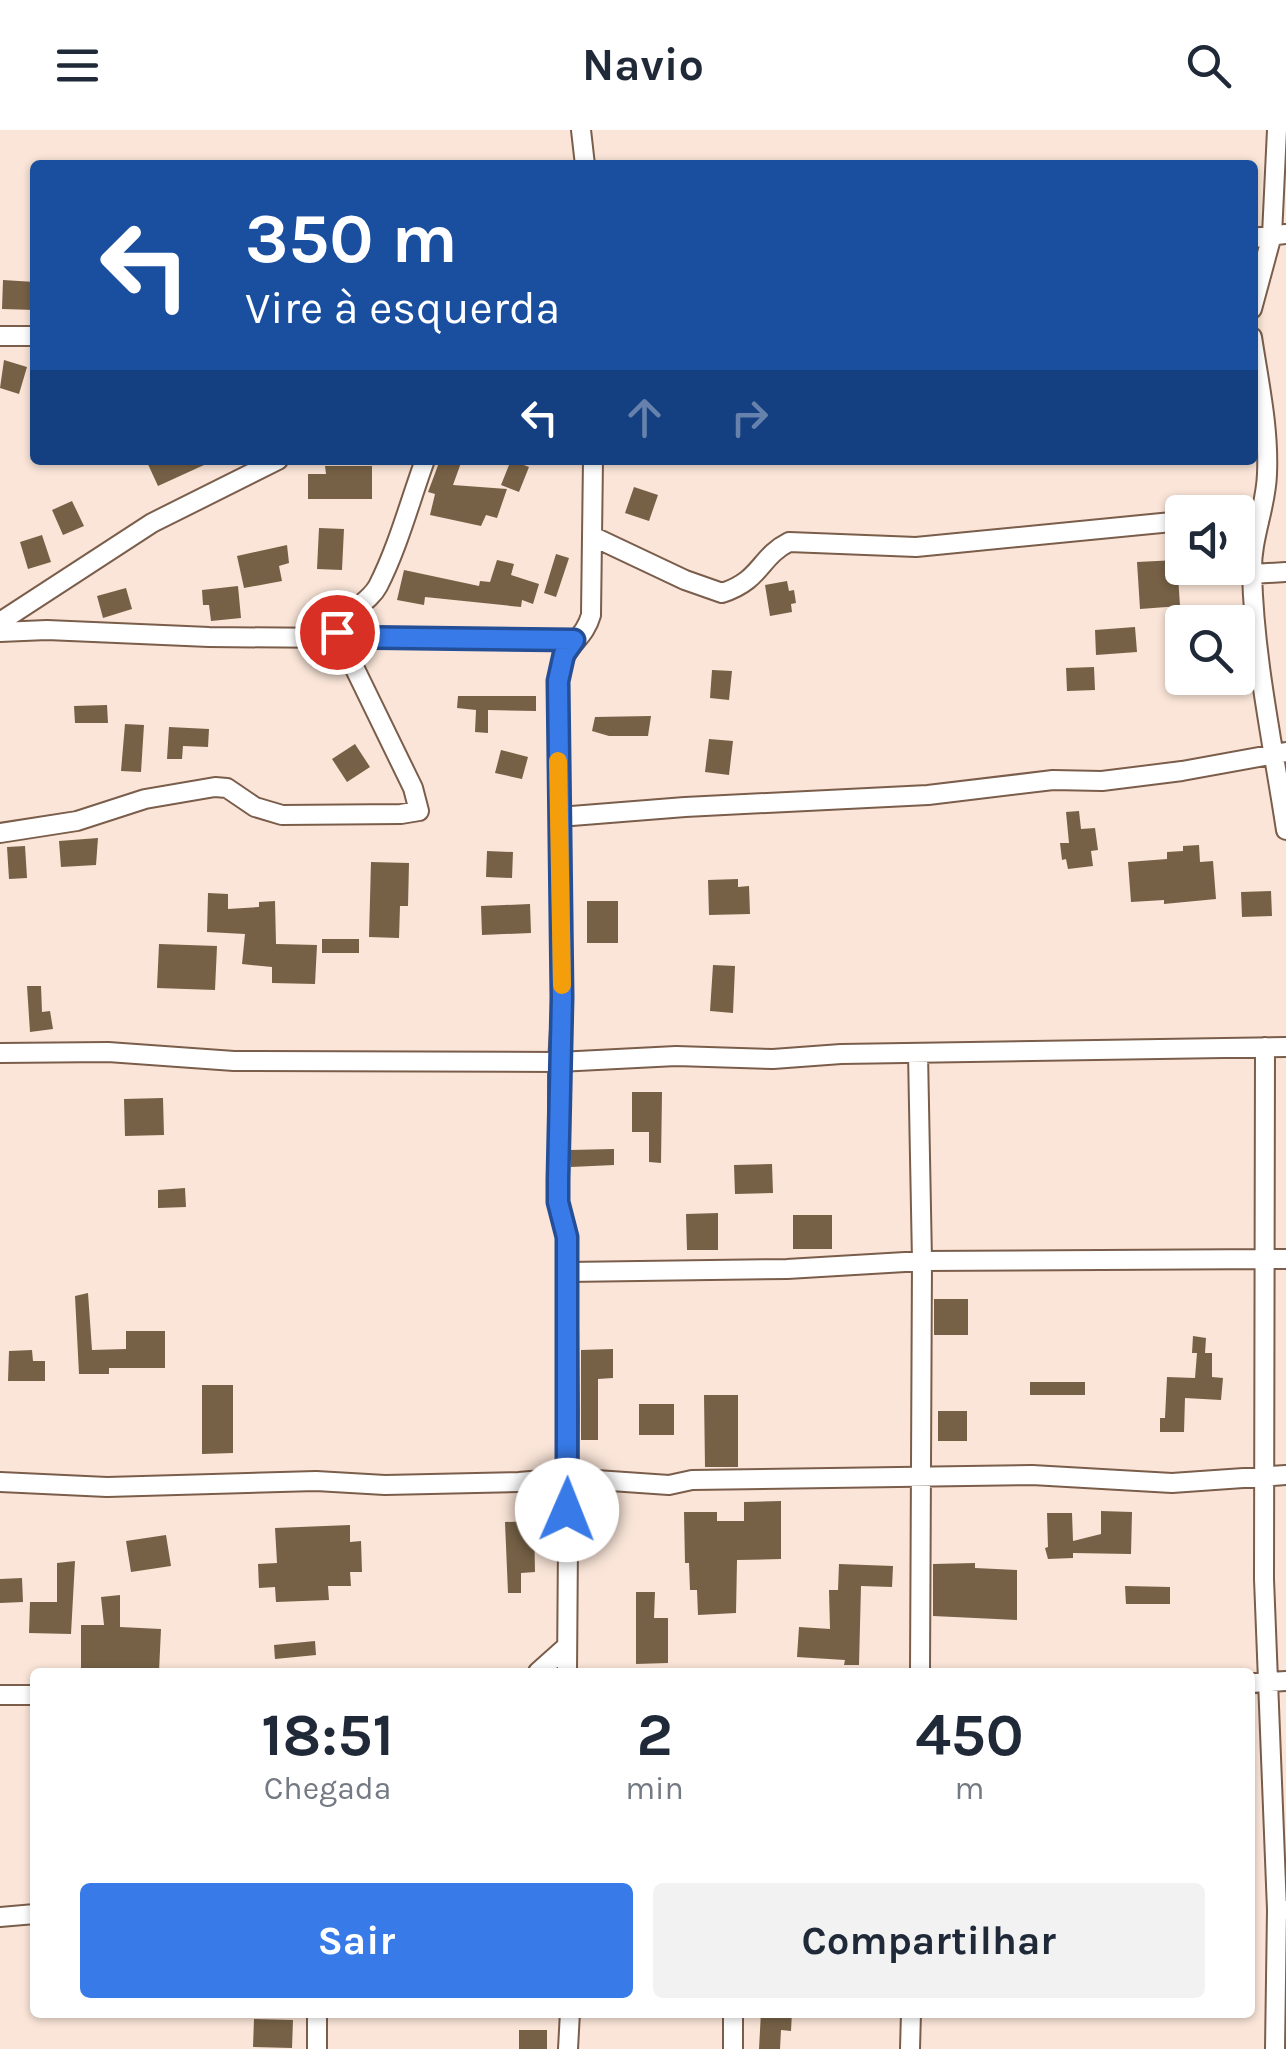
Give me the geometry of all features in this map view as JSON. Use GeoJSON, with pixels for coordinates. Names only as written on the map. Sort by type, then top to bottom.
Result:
{"type":"FeatureCollection","features":[{"type":"Feature","properties":{"kind":"street"},"geometry":{"type":"LineString","coordinates":[[581,130],[584,160]]}},
{"type":"Feature","properties":{"kind":"street"},"geometry":{"type":"LineString","coordinates":[[1258,292],[1279,234],[1278,130]]}},
{"type":"Feature","properties":{"kind":"street"},"geometry":{"type":"LineString","coordinates":[[0,336],[30,336]]}},
{"type":"Feature","properties":{"kind":"street"},"geometry":{"type":"LineString","coordinates":[[1255,535],[1277,472],[1258,378]]}},
{"type":"Feature","properties":{"kind":"street"},"geometry":{"type":"LineString","coordinates":[[0,622],[152,523],[268,465]]}},
{"type":"Feature","properties":{"kind":"street"},"geometry":{"type":"LineString","coordinates":[[0,834],[77,821],[145,800],[215,787],[227,788],[254,807],[282,815],[419,811],[419,801],[406,772],[337,637],[341,621],[367,602],[379,584],[423,465]]}},
{"type":"Feature","properties":{"kind":"street"},"geometry":{"type":"LineString","coordinates":[[567,1668],[567,1237],[558,1202],[562,997],[558,681],[564,654],[592,615],[593,465]]}},
{"type":"Feature","properties":{"kind":"street"},"geometry":{"type":"LineString","coordinates":[[1255,518],[1260,518]]}},
{"type":"Feature","properties":{"kind":"street"},"geometry":{"type":"LineString","coordinates":[[594,537],[722,593],[751,580],[777,548],[789,542],[916,548],[1165,522]]}},
{"type":"Feature","properties":{"kind":"street"},"geometry":{"type":"LineString","coordinates":[[1255,574],[1286,572]]}},
{"type":"Feature","properties":{"kind":"street"},"geometry":{"type":"LineString","coordinates":[[1252,585],[1254,621],[1280,752],[1286,830]]}},
{"type":"Feature","properties":{"kind":"street"},"geometry":{"type":"LineString","coordinates":[[0,632],[574,640]]}},
{"type":"Feature","properties":{"kind":"street"},"geometry":{"type":"LineString","coordinates":[[558,817],[908,797],[1053,780],[1102,781],[1280,752]]}},
{"type":"Feature","properties":{"kind":"street"},"geometry":{"type":"LineString","coordinates":[[0,1053],[108,1052],[234,1061],[558,1062],[676,1056],[773,1059],[1286,1047]]}},
{"type":"Feature","properties":{"kind":"street"},"geometry":{"type":"LineString","coordinates":[[1265,1048],[1264,1580],[1282,1910],[1275,2049]]}},
{"type":"Feature","properties":{"kind":"street"},"geometry":{"type":"LineString","coordinates":[[918,1053],[922,1261],[920,1668]]}},
{"type":"Feature","properties":{"kind":"street"},"geometry":{"type":"LineString","coordinates":[[567,1272],[787,1269],[922,1261],[1286,1259]]}},
{"type":"Feature","properties":{"kind":"street"},"geometry":{"type":"LineString","coordinates":[[0,1482],[108,1487],[316,1481],[385,1485],[567,1478],[669,1485],[692,1480],[920,1475],[1066,1476],[1172,1484],[1286,1475]]}},
{"type":"Feature","properties":{"kind":"street"},"geometry":{"type":"LineString","coordinates":[[542,1668],[566,1647]]}},
{"type":"Feature","properties":{"kind":"street"},"geometry":{"type":"LineString","coordinates":[[0,1695],[30,1695]]}},
{"type":"Feature","properties":{"kind":"street"},"geometry":{"type":"LineString","coordinates":[[0,1917],[30,1914]]}},
{"type":"Feature","properties":{"kind":"street"},"geometry":{"type":"LineString","coordinates":[[317,2018],[317,2049]]}},
{"type":"Feature","properties":{"kind":"street"},"geometry":{"type":"LineString","coordinates":[[568,2049],[570,2018]]}},
{"type":"Feature","properties":{"kind":"street"},"geometry":{"type":"LineString","coordinates":[[733,2018],[733,2049]]}},
{"type":"Feature","properties":{"kind":"street"},"geometry":{"type":"LineString","coordinates":[[910,2049],[911,2018]]}},
{"type":"Feature","properties":{"kind":"building"},"geometry":{"type":"Polygon","coordinates":[[[3,280],[30,282],[30,310],[2,309],[3,280]]]}},
{"type":"Feature","properties":{"kind":"building"},"geometry":{"type":"Polygon","coordinates":[[[4,360],[27,367],[19,394],[0,388],[4,360]]]}},
{"type":"Feature","properties":{"kind":"building"},"geometry":{"type":"Polygon","coordinates":[[[148,465],[204,465],[158,486],[148,465]]]}},
{"type":"Feature","properties":{"kind":"building"},"geometry":{"type":"Polygon","coordinates":[[[438,465],[460,465],[453,485],[507,489],[497,518],[486,515],[481,526],[430,515],[435,494],[428,492],[438,465]]]}},
{"type":"Feature","properties":{"kind":"building"},"geometry":{"type":"Polygon","coordinates":[[[509,465],[529,467],[519,492],[501,485],[509,465]]]}},
{"type":"Feature","properties":{"kind":"building"},"geometry":{"type":"Polygon","coordinates":[[[325,466],[372,466],[372,499],[308,499],[308,474],[326,474],[325,466]]]}},
{"type":"Feature","properties":{"kind":"building"},"geometry":{"type":"Polygon","coordinates":[[[634,487],[658,495],[649,521],[625,513],[634,487]]]}},
{"type":"Feature","properties":{"kind":"building"},"geometry":{"type":"Polygon","coordinates":[[[72,501],[84,526],[63,535],[52,510],[72,501]]]}},
{"type":"Feature","properties":{"kind":"building"},"geometry":{"type":"Polygon","coordinates":[[[319,528],[344,529],[342,570],[317,569],[319,528]]]}},
{"type":"Feature","properties":{"kind":"building"},"geometry":{"type":"Polygon","coordinates":[[[42,535],[51,562],[28,569],[20,542],[42,535]]]}},
{"type":"Feature","properties":{"kind":"building"},"geometry":{"type":"Polygon","coordinates":[[[287,545],[289,563],[279,566],[282,581],[244,588],[237,556],[287,545]]]}},
{"type":"Feature","properties":{"kind":"building"},"geometry":{"type":"Polygon","coordinates":[[[556,554],[569,558],[556,597],[544,593],[556,554]]]}},
{"type":"Feature","properties":{"kind":"building"},"geometry":{"type":"Polygon","coordinates":[[[497,560],[514,564],[511,575],[539,584],[533,604],[522,600],[521,607],[425,597],[424,605],[397,600],[404,570],[479,586],[480,581],[490,582],[497,560]]]}},
{"type":"Feature","properties":{"kind":"building"},"geometry":{"type":"Polygon","coordinates":[[[1165,561],[1165,585],[1179,585],[1180,605],[1140,609],[1137,562],[1165,561]]]}},
{"type":"Feature","properties":{"kind":"building"},"geometry":{"type":"Polygon","coordinates":[[[787,581],[789,591],[794,590],[796,603],[791,604],[792,612],[770,616],[765,585],[787,581]]]}},
{"type":"Feature","properties":{"kind":"building"},"geometry":{"type":"Polygon","coordinates":[[[238,586],[241,618],[211,621],[209,605],[203,605],[202,590],[238,586]]]}},
{"type":"Feature","properties":{"kind":"building"},"geometry":{"type":"Polygon","coordinates":[[[126,588],[132,609],[103,618],[97,596],[126,588]]]}},
{"type":"Feature","properties":{"kind":"building"},"geometry":{"type":"Polygon","coordinates":[[[1135,627],[1137,652],[1096,655],[1095,630],[1135,627]]]}},
{"type":"Feature","properties":{"kind":"building"},"geometry":{"type":"Polygon","coordinates":[[[1094,667],[1095,690],[1067,691],[1066,668],[1094,667]]]}},
{"type":"Feature","properties":{"kind":"building"},"geometry":{"type":"Polygon","coordinates":[[[712,670],[732,671],[729,700],[710,698],[712,670]]]}},
{"type":"Feature","properties":{"kind":"building"},"geometry":{"type":"Polygon","coordinates":[[[458,696],[536,696],[536,711],[488,710],[488,733],[475,732],[476,710],[457,708],[458,696]]]}},
{"type":"Feature","properties":{"kind":"building"},"geometry":{"type":"Polygon","coordinates":[[[107,705],[108,723],[75,723],[74,706],[107,705]]]}},
{"type":"Feature","properties":{"kind":"building"},"geometry":{"type":"Polygon","coordinates":[[[651,716],[648,736],[609,736],[592,731],[595,717],[651,716]]]}},
{"type":"Feature","properties":{"kind":"building"},"geometry":{"type":"Polygon","coordinates":[[[125,724],[144,725],[141,772],[121,771],[125,724]]]}},
{"type":"Feature","properties":{"kind":"building"},"geometry":{"type":"Polygon","coordinates":[[[169,727],[209,729],[208,747],[183,746],[182,759],[167,759],[169,727]]]}},
{"type":"Feature","properties":{"kind":"building"},"geometry":{"type":"Polygon","coordinates":[[[709,739],[733,741],[729,775],[705,772],[709,739]]]}},
{"type":"Feature","properties":{"kind":"building"},"geometry":{"type":"Polygon","coordinates":[[[355,744],[370,767],[347,782],[332,759],[355,744]]]}},
{"type":"Feature","properties":{"kind":"building"},"geometry":{"type":"Polygon","coordinates":[[[501,750],[528,757],[522,779],[495,773],[501,750]]]}},
{"type":"Feature","properties":{"kind":"building"},"geometry":{"type":"Polygon","coordinates":[[[1079,811],[1081,829],[1095,828],[1098,850],[1091,851],[1093,866],[1068,869],[1066,859],[1062,860],[1060,843],[1069,843],[1066,812],[1079,811]]]}},
{"type":"Feature","properties":{"kind":"building"},"geometry":{"type":"Polygon","coordinates":[[[98,838],[96,865],[61,867],[59,841],[98,838]]]}},
{"type":"Feature","properties":{"kind":"building"},"geometry":{"type":"Polygon","coordinates":[[[1199,845],[1200,862],[1213,861],[1216,899],[1164,904],[1164,900],[1131,902],[1128,862],[1167,859],[1167,852],[1199,845]]]}},
{"type":"Feature","properties":{"kind":"building"},"geometry":{"type":"Polygon","coordinates":[[[25,846],[27,878],[9,879],[7,847],[25,846]]]}},
{"type":"Feature","properties":{"kind":"building"},"geometry":{"type":"Polygon","coordinates":[[[487,851],[513,852],[512,878],[486,877],[487,851]]]}},
{"type":"Feature","properties":{"kind":"building"},"geometry":{"type":"Polygon","coordinates":[[[371,862],[409,863],[408,906],[400,906],[399,938],[369,937],[371,862]]]}},
{"type":"Feature","properties":{"kind":"building"},"geometry":{"type":"Polygon","coordinates":[[[738,879],[738,887],[749,886],[750,914],[709,915],[708,880],[738,879]]]}},
{"type":"Feature","properties":{"kind":"building"},"geometry":{"type":"Polygon","coordinates":[[[1271,891],[1272,916],[1242,917],[1241,892],[1271,891]]]}},
{"type":"Feature","properties":{"kind":"building"},"geometry":{"type":"Polygon","coordinates":[[[208,893],[228,894],[228,909],[259,907],[259,902],[275,901],[276,944],[317,945],[315,984],[272,983],[272,967],[242,964],[245,934],[207,932],[208,893]]]}},
{"type":"Feature","properties":{"kind":"building"},"geometry":{"type":"Polygon","coordinates":[[[587,901],[618,901],[618,943],[587,943],[587,901]]]}},
{"type":"Feature","properties":{"kind":"building"},"geometry":{"type":"Polygon","coordinates":[[[530,904],[531,933],[482,935],[481,906],[530,904]]]}},
{"type":"Feature","properties":{"kind":"building"},"geometry":{"type":"Polygon","coordinates":[[[322,939],[359,939],[359,953],[322,953],[322,939]]]}},
{"type":"Feature","properties":{"kind":"building"},"geometry":{"type":"Polygon","coordinates":[[[159,944],[217,946],[215,990],[157,988],[159,944]]]}},
{"type":"Feature","properties":{"kind":"building"},"geometry":{"type":"Polygon","coordinates":[[[713,965],[735,966],[733,1013],[710,1011],[713,965]]]}},
{"type":"Feature","properties":{"kind":"building"},"geometry":{"type":"Polygon","coordinates":[[[27,986],[41,986],[42,1012],[50,1011],[53,1029],[30,1032],[27,986]]]}},
{"type":"Feature","properties":{"kind":"building"},"geometry":{"type":"Polygon","coordinates":[[[632,1092],[662,1092],[661,1163],[649,1162],[649,1132],[632,1132],[632,1092]]]}},
{"type":"Feature","properties":{"kind":"building"},"geometry":{"type":"Polygon","coordinates":[[[163,1098],[164,1135],[125,1136],[124,1099],[163,1098]]]}},
{"type":"Feature","properties":{"kind":"building"},"geometry":{"type":"Polygon","coordinates":[[[614,1149],[614,1165],[571,1167],[570,1150],[614,1149]]]}},
{"type":"Feature","properties":{"kind":"building"},"geometry":{"type":"Polygon","coordinates":[[[772,1164],[773,1193],[735,1194],[734,1165],[772,1164]]]}},
{"type":"Feature","properties":{"kind":"building"},"geometry":{"type":"Polygon","coordinates":[[[185,1188],[186,1207],[158,1208],[158,1190],[185,1188]]]}},
{"type":"Feature","properties":{"kind":"building"},"geometry":{"type":"Polygon","coordinates":[[[718,1213],[718,1250],[687,1250],[686,1214],[718,1213]]]}},
{"type":"Feature","properties":{"kind":"building"},"geometry":{"type":"Polygon","coordinates":[[[793,1215],[832,1215],[832,1249],[793,1249],[793,1215]]]}},
{"type":"Feature","properties":{"kind":"building"},"geometry":{"type":"Polygon","coordinates":[[[88,1293],[92,1350],[126,1349],[126,1331],[165,1331],[165,1368],[109,1368],[109,1374],[79,1374],[75,1296],[88,1293]]]}},
{"type":"Feature","properties":{"kind":"building"},"geometry":{"type":"Polygon","coordinates":[[[934,1299],[968,1299],[968,1335],[934,1335],[934,1299]]]}},
{"type":"Feature","properties":{"kind":"building"},"geometry":{"type":"Polygon","coordinates":[[[1193,1336],[1206,1338],[1205,1353],[1212,1353],[1212,1377],[1223,1378],[1221,1400],[1185,1398],[1184,1432],[1160,1432],[1160,1418],[1165,1418],[1167,1377],[1195,1378],[1197,1353],[1192,1353],[1193,1336]]]}},
{"type":"Feature","properties":{"kind":"building"},"geometry":{"type":"Polygon","coordinates":[[[613,1349],[613,1378],[598,1379],[598,1440],[581,1440],[581,1350],[613,1349]]]}},
{"type":"Feature","properties":{"kind":"building"},"geometry":{"type":"Polygon","coordinates":[[[32,1350],[33,1361],[45,1361],[45,1381],[8,1381],[9,1351],[32,1350]]]}},
{"type":"Feature","properties":{"kind":"building"},"geometry":{"type":"Polygon","coordinates":[[[1030,1382],[1085,1382],[1085,1395],[1030,1395],[1030,1382]]]}},
{"type":"Feature","properties":{"kind":"building"},"geometry":{"type":"Polygon","coordinates":[[[202,1385],[233,1385],[233,1453],[202,1454],[202,1385]]]}},
{"type":"Feature","properties":{"kind":"building"},"geometry":{"type":"Polygon","coordinates":[[[704,1395],[738,1395],[738,1467],[705,1467],[704,1395]]]}},
{"type":"Feature","properties":{"kind":"building"},"geometry":{"type":"Polygon","coordinates":[[[639,1404],[674,1404],[674,1435],[639,1435],[639,1404]]]}},
{"type":"Feature","properties":{"kind":"building"},"geometry":{"type":"Polygon","coordinates":[[[938,1411],[967,1411],[967,1441],[938,1441],[938,1411]]]}},
{"type":"Feature","properties":{"kind":"building"},"geometry":{"type":"Polygon","coordinates":[[[781,1501],[781,1559],[737,1560],[736,1613],[698,1615],[697,1590],[690,1590],[689,1563],[685,1563],[684,1512],[717,1512],[717,1521],[744,1521],[744,1502],[781,1501]]]}},
{"type":"Feature","properties":{"kind":"building"},"geometry":{"type":"Polygon","coordinates":[[[1101,1511],[1132,1512],[1131,1554],[1073,1553],[1073,1558],[1048,1559],[1047,1513],[1072,1513],[1073,1541],[1101,1534],[1101,1511]]]}},
{"type":"Feature","properties":{"kind":"building"},"geometry":{"type":"Polygon","coordinates":[[[534,1521],[535,1572],[521,1573],[521,1593],[508,1593],[505,1522],[534,1521]]]}},
{"type":"Feature","properties":{"kind":"building"},"geometry":{"type":"Polygon","coordinates":[[[350,1525],[350,1542],[361,1541],[362,1572],[350,1572],[351,1586],[328,1586],[329,1600],[276,1602],[275,1587],[259,1588],[258,1564],[277,1563],[275,1528],[350,1525]]]}},
{"type":"Feature","properties":{"kind":"building"},"geometry":{"type":"Polygon","coordinates":[[[166,1535],[171,1566],[131,1572],[126,1541],[166,1535]]]}},
{"type":"Feature","properties":{"kind":"building"},"geometry":{"type":"Polygon","coordinates":[[[75,1561],[71,1634],[29,1633],[30,1602],[57,1602],[57,1563],[75,1561]]]}},
{"type":"Feature","properties":{"kind":"building"},"geometry":{"type":"Polygon","coordinates":[[[975,1563],[975,1568],[1017,1570],[1017,1620],[933,1616],[933,1564],[975,1563]]]}},
{"type":"Feature","properties":{"kind":"building"},"geometry":{"type":"Polygon","coordinates":[[[839,1564],[893,1566],[892,1587],[861,1586],[859,1665],[844,1665],[845,1660],[797,1657],[799,1627],[830,1629],[829,1590],[838,1590],[839,1564]]]}},
{"type":"Feature","properties":{"kind":"building"},"geometry":{"type":"Polygon","coordinates":[[[22,1578],[23,1602],[0,1603],[0,1579],[22,1578]]]}},
{"type":"Feature","properties":{"kind":"building"},"geometry":{"type":"Polygon","coordinates":[[[1125,1586],[1170,1587],[1170,1604],[1126,1604],[1125,1586]]]}},
{"type":"Feature","properties":{"kind":"building"},"geometry":{"type":"Polygon","coordinates":[[[636,1592],[655,1592],[654,1618],[668,1618],[668,1663],[636,1664],[636,1592]]]}},
{"type":"Feature","properties":{"kind":"building"},"geometry":{"type":"Polygon","coordinates":[[[120,1595],[120,1627],[161,1629],[159,1668],[81,1668],[81,1625],[104,1625],[101,1597],[120,1595]]]}},
{"type":"Feature","properties":{"kind":"building"},"geometry":{"type":"Polygon","coordinates":[[[315,1641],[316,1655],[275,1659],[274,1645],[315,1641]]]}},
{"type":"Feature","properties":{"kind":"building"},"geometry":{"type":"Polygon","coordinates":[[[761,2018],[792,2018],[791,2031],[781,2030],[780,2049],[759,2049],[761,2018]]]}},
{"type":"Feature","properties":{"kind":"building"},"geometry":{"type":"Polygon","coordinates":[[[254,2019],[293,2020],[292,2048],[253,2047],[254,2019]]]}},
{"type":"Feature","properties":{"kind":"building"},"geometry":{"type":"Polygon","coordinates":[[[519,2030],[547,2030],[547,2049],[519,2049],[519,2030]]]}},
{"type":"Feature","properties":{"kind":"slow traffic"},"geometry":{"type":"LineString","coordinates":[[558,761],[562,985]]}},
{"type":"Feature","properties":{"kind":"route"},"geometry":{"type":"LineString","coordinates":[[337,632],[337,637],[574,640],[564,654],[558,681],[562,997],[558,1202],[567,1237],[567,1510]]}}]}
